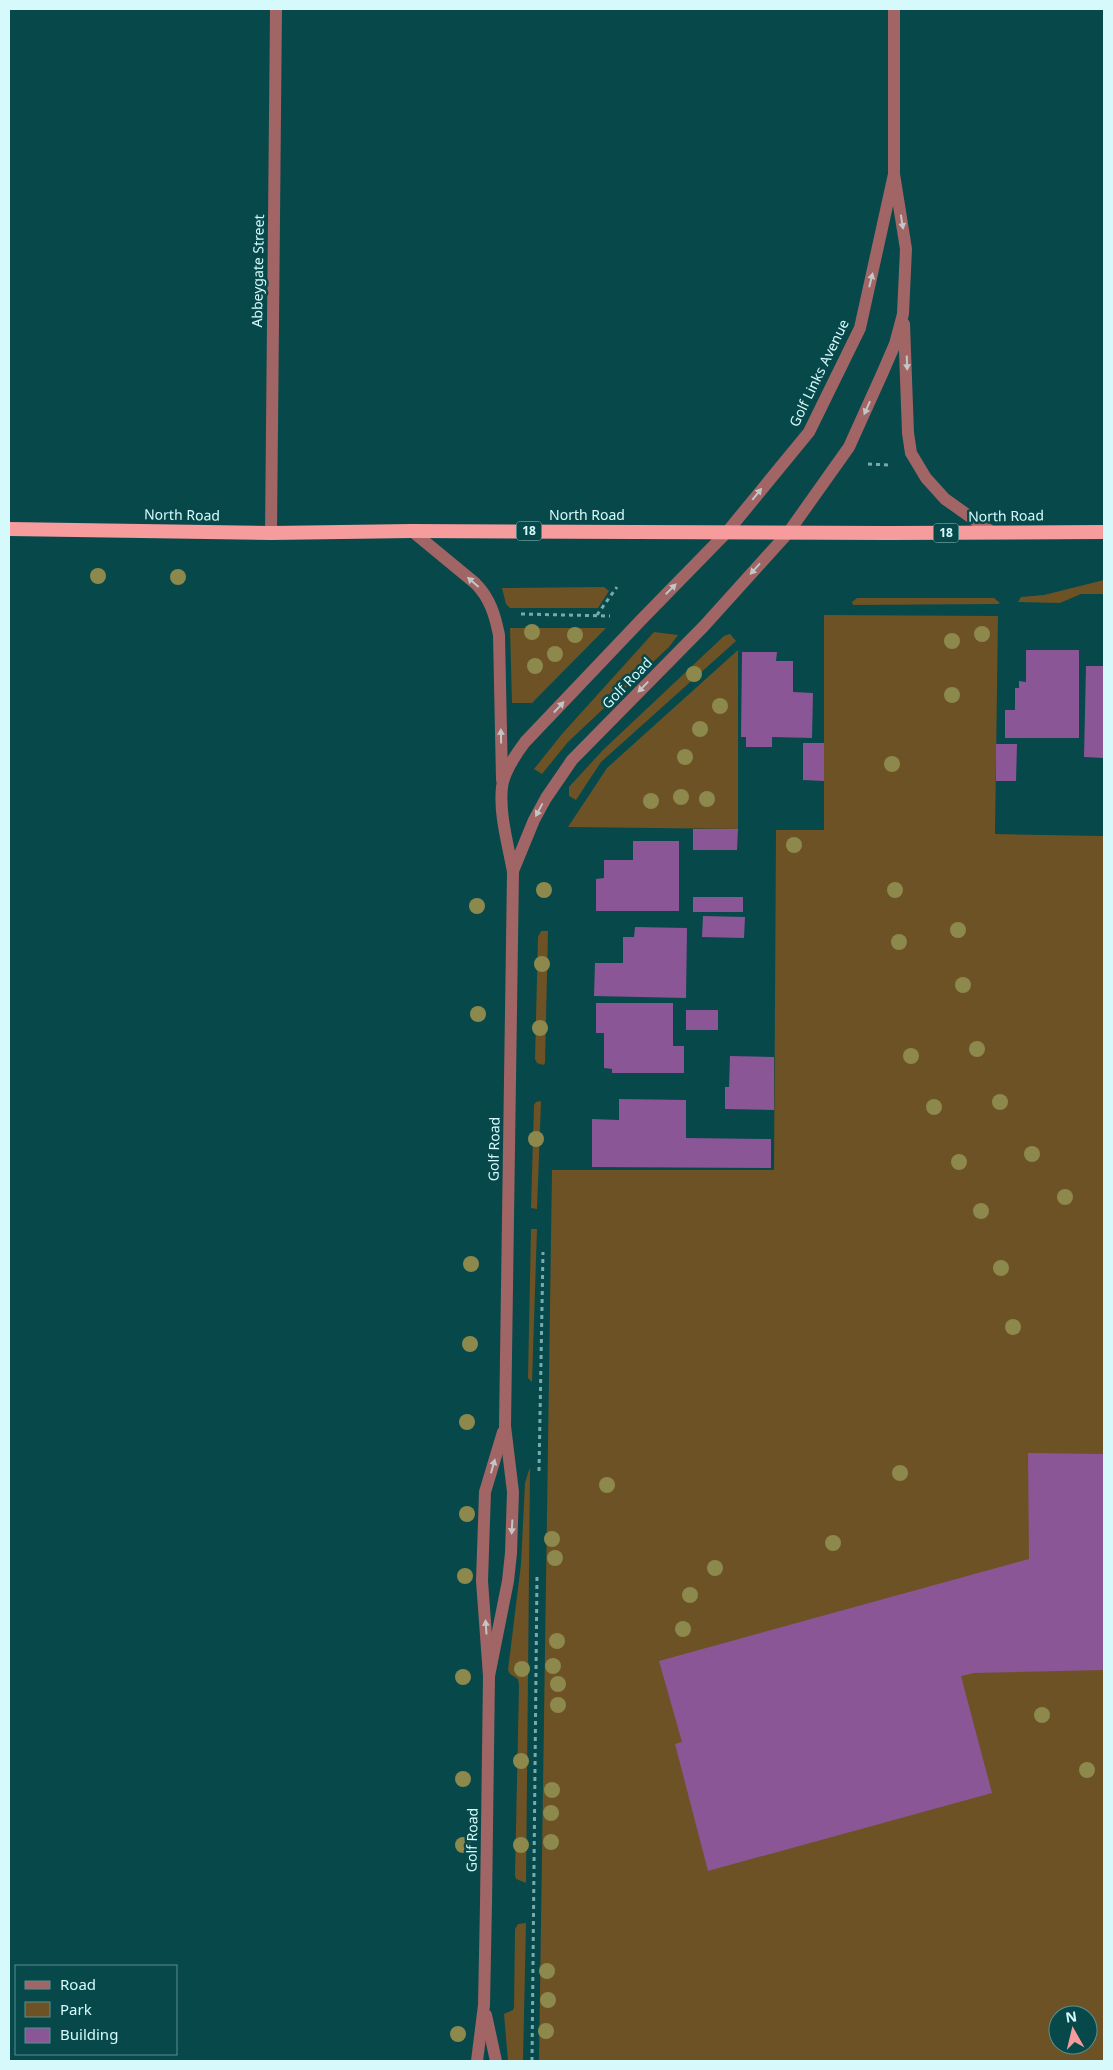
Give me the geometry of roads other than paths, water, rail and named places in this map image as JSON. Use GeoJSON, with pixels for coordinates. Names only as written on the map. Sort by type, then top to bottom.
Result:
{"type":"FeatureCollection","features":[{"type":"Feature","properties":{"kind":"highway","name":"North Road"},"geometry":{"type":"LineString","coordinates":[[9,529],[271,533],[412,531],[1104,532]]}},
{"type":"Feature","properties":{"kind":"street","name":"Abbeygate Street"},"geometry":{"type":"LineString","coordinates":[[271,533],[276,9]]}},
{"type":"Feature","properties":{"kind":"street","name":"Golf Links Avenue"},"geometry":{"type":"LineString","coordinates":[[788,533],[849,447],[895,344],[903,314],[906,249],[894,174],[894,9]]}},
{"type":"Feature","properties":{"kind":"street","name":"Golf Links Avenue"},"geometry":{"type":"LineString","coordinates":[[727,532],[809,432],[860,328],[894,174]]}},
{"type":"Feature","properties":{"kind":"street"},"geometry":{"type":"LineString","coordinates":[[903,314],[907,356],[908,433],[911,453],[926,478],[945,499],[993,532]]}},
{"type":"Feature","properties":{"kind":"street"},"geometry":{"type":"LineString","coordinates":[[412,531],[484,593],[495,615],[499,635],[502,785]]}},
{"type":"Feature","properties":{"kind":"street","name":"Golf Road"},"geometry":{"type":"LineString","coordinates":[[489,1676],[508,1581],[514,1492],[505,1426],[513,872],[502,811],[502,785],[514,757],[525,742],[642,618],[727,532]]}},
{"type":"Feature","properties":{"kind":"street","name":"Golf Road"},"geometry":{"type":"LineString","coordinates":[[513,872],[534,820],[546,798],[572,760],[704,626],[788,533]]}},
{"type":"Feature","properties":{"kind":"street","name":"Golf Road"},"geometry":{"type":"LineString","coordinates":[[477,2061],[484,2006],[489,1676],[482,1581],[486,1492],[505,1426]]}},
{"type":"Feature","properties":{"kind":"street","name":"Golf Road"},"geometry":{"type":"LineString","coordinates":[[484,2006],[496,2061]]}}]}
